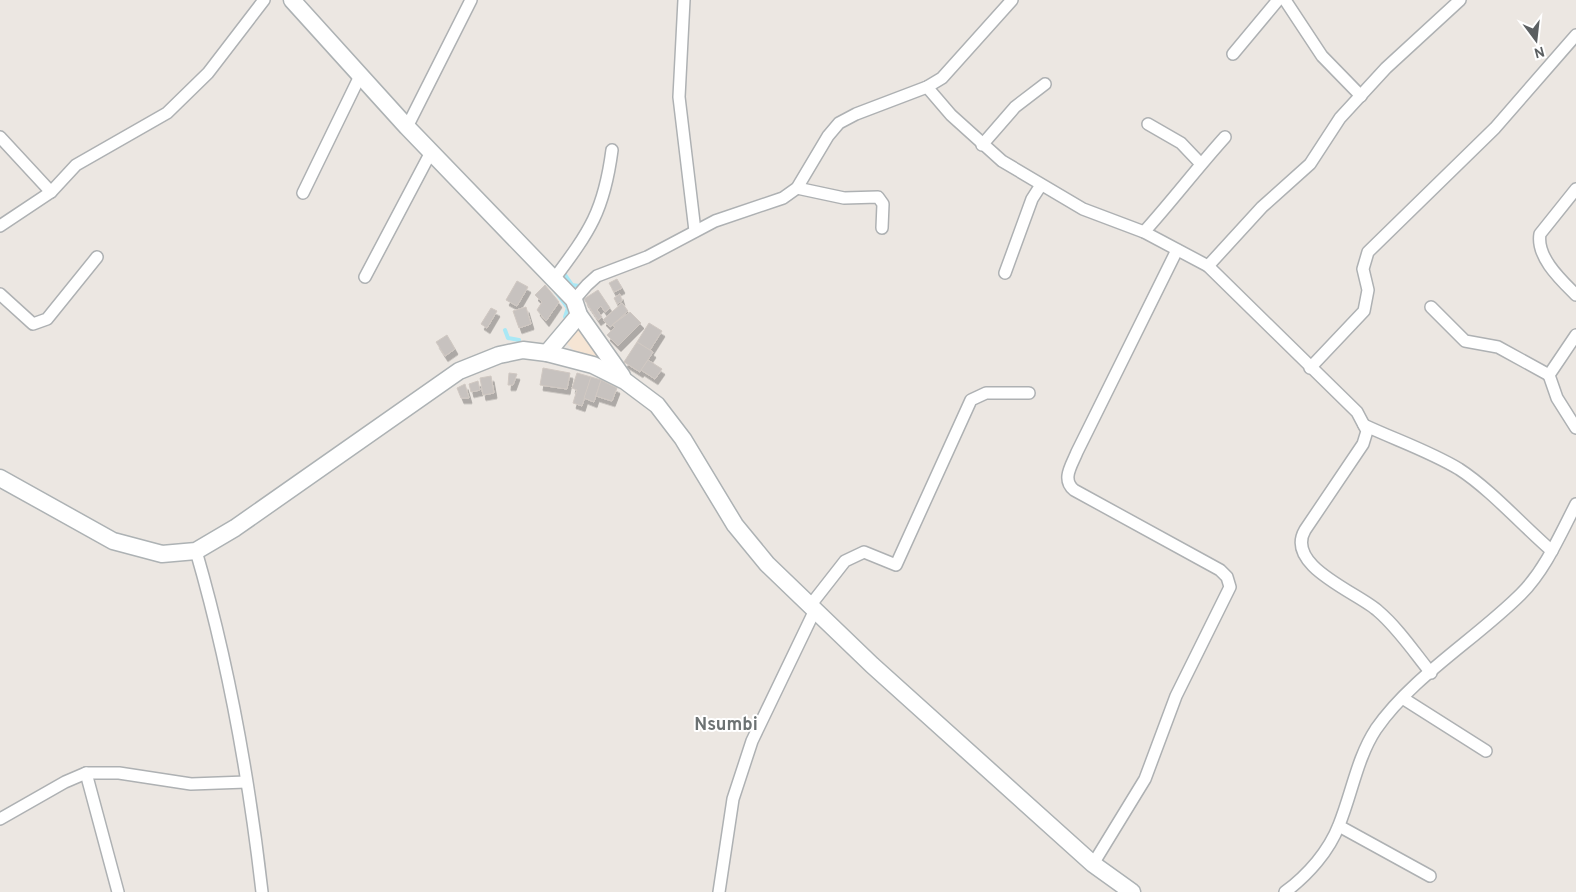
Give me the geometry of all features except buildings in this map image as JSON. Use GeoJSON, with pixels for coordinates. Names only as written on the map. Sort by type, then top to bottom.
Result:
{"type":"FeatureCollection","features":[{"type":"Feature","properties":{"kind":"street"},"geometry":{"type":"LineString","coordinates":[[0,226],[51,192],[76,165],[168,113],[208,73],[264,0]]}},
{"type":"Feature","properties":{"kind":"street"},"geometry":{"type":"LineString","coordinates":[[292,0],[407,127],[554,279],[577,308],[625,381]]}},
{"type":"Feature","properties":{"kind":"street"},"geometry":{"type":"LineString","coordinates":[[407,127],[471,0]]}},
{"type":"Feature","properties":{"kind":"street"},"geometry":{"type":"LineString","coordinates":[[684,0],[679,97],[695,231]]}},
{"type":"Feature","properties":{"kind":"street"},"geometry":{"type":"LineString","coordinates":[[547,353],[577,308],[587,285],[597,276],[646,257],[715,221],[783,198],[797,188],[828,136],[839,123],[856,114],[927,87],[942,78],[1012,0]]}},
{"type":"Feature","properties":{"kind":"street"},"geometry":{"type":"LineString","coordinates":[[1233,54],[1278,0]]}},
{"type":"Feature","properties":{"kind":"street"},"geometry":{"type":"LineString","coordinates":[[1285,0],[1322,56],[1361,96]]}},
{"type":"Feature","properties":{"kind":"street"},"geometry":{"type":"LineString","coordinates":[[1208,266],[1262,207],[1310,164],[1340,118],[1386,68],[1460,0]]}},
{"type":"Feature","properties":{"kind":"street"},"geometry":{"type":"LineString","coordinates":[[1310,368],[1364,311],[1368,290],[1363,268],[1368,252],[1495,128],[1576,35]]}},
{"type":"Feature","properties":{"kind":"street"},"geometry":{"type":"LineString","coordinates":[[303,193],[360,76]]}},
{"type":"Feature","properties":{"kind":"street"},"geometry":{"type":"LineString","coordinates":[[982,145],[1015,107],[1045,84]]}},
{"type":"Feature","properties":{"kind":"street"},"geometry":{"type":"LineString","coordinates":[[927,87],[951,115],[982,145],[1002,161],[1083,208],[1144,232],[1208,266],[1357,412],[1366,431],[1363,444],[1305,530],[1300,539],[1300,545],[1308,558],[1332,584],[1378,610],[1431,672]]}},
{"type":"Feature","properties":{"kind":"street"},"geometry":{"type":"LineString","coordinates":[[1148,124],[1181,143],[1201,164]]}},
{"type":"Feature","properties":{"kind":"street"},"geometry":{"type":"LineString","coordinates":[[0,137],[51,192]]}},
{"type":"Feature","properties":{"kind":"street"},"geometry":{"type":"LineString","coordinates":[[1144,232],[1177,197],[1201,164],[1225,137]]}},
{"type":"Feature","properties":{"kind":"street"},"geometry":{"type":"LineString","coordinates":[[554,279],[586,236],[599,210],[608,184],[612,150]]}},
{"type":"Feature","properties":{"kind":"street"},"geometry":{"type":"LineString","coordinates":[[364,277],[431,152]]}},
{"type":"Feature","properties":{"kind":"street"},"geometry":{"type":"LineString","coordinates":[[1005,274],[1032,199],[1041,185]]}},
{"type":"Feature","properties":{"kind":"street"},"geometry":{"type":"LineString","coordinates":[[797,188],[844,198],[878,197],[884,204],[882,228]]}},
{"type":"Feature","properties":{"kind":"street"},"geometry":{"type":"LineString","coordinates":[[1576,188],[1540,234],[1538,244],[1540,253],[1576,295]]}},
{"type":"Feature","properties":{"kind":"street"},"geometry":{"type":"LineString","coordinates":[[1093,864],[1145,779],[1176,696],[1230,587],[1227,577],[1220,570],[1074,490],[1067,482],[1067,477],[1077,452],[1177,250]]}},
{"type":"Feature","properties":{"kind":"street"},"geometry":{"type":"LineString","coordinates":[[0,294],[33,324],[47,319],[97,257]]}},
{"type":"Feature","properties":{"kind":"street"},"geometry":{"type":"LineString","coordinates":[[1432,307],[1465,341],[1498,347],[1549,375],[1557,398],[1576,428]]}},
{"type":"Feature","properties":{"kind":"street"},"geometry":{"type":"LineString","coordinates":[[1549,375],[1576,334]]}},
{"type":"Feature","properties":{"kind":"street"},"geometry":{"type":"LineString","coordinates":[[0,478],[113,541],[162,554],[196,551],[235,528],[459,371],[499,355],[523,350],[547,353],[593,365],[625,381],[657,405],[683,439],[735,525],[767,564],[812,609],[1093,864],[1132,892]]}},
{"type":"Feature","properties":{"kind":"street"},"geometry":{"type":"LineString","coordinates":[[719,892],[733,799],[752,741],[812,609],[845,561],[864,552],[896,565],[971,400],[986,393],[1029,393]]}},
{"type":"Feature","properties":{"kind":"street"},"geometry":{"type":"LineString","coordinates":[[1364,425],[1410,447],[1432,454],[1461,471],[1552,551]]}},
{"type":"Feature","properties":{"kind":"street"},"geometry":{"type":"LineString","coordinates":[[1285,892],[1313,867],[1339,826],[1364,752],[1376,729],[1431,672],[1522,593],[1552,551],[1576,504]]}},
{"type":"Feature","properties":{"kind":"street"},"geometry":{"type":"LineString","coordinates":[[196,551],[209,598],[246,782],[262,892]]}},
{"type":"Feature","properties":{"kind":"street"},"geometry":{"type":"LineString","coordinates":[[1404,698],[1486,751]]}},
{"type":"Feature","properties":{"kind":"street"},"geometry":{"type":"LineString","coordinates":[[0,819],[64,782],[86,773],[119,773],[191,784],[246,782]]}},
{"type":"Feature","properties":{"kind":"street"},"geometry":{"type":"LineString","coordinates":[[86,773],[118,892]]}},
{"type":"Feature","properties":{"kind":"street"},"geometry":{"type":"LineString","coordinates":[[1339,826],[1430,876]]}},
{"type":"Feature","properties":{"kind":"sand"},"geometry":{"type":"Polygon","coordinates":[[[577,324],[595,349],[597,358],[579,355],[563,340],[577,324]]]}},
{"type":"Feature","properties":{"kind":"waterway"},"geometry":{"type":"LineString","coordinates":[[565,275],[572,285],[579,286],[582,284]]}},
{"type":"Feature","properties":{"kind":"waterway"},"geometry":{"type":"LineString","coordinates":[[556,292],[568,308],[565,317]]}},
{"type":"Feature","properties":{"kind":"waterway"},"geometry":{"type":"LineString","coordinates":[[505,330],[508,338],[519,340]]}},
{"type":"Feature","properties":{"kind":"district","name":"Nsumbi"},"geometry":{"type":"Point","coordinates":[726,725]}}]}
